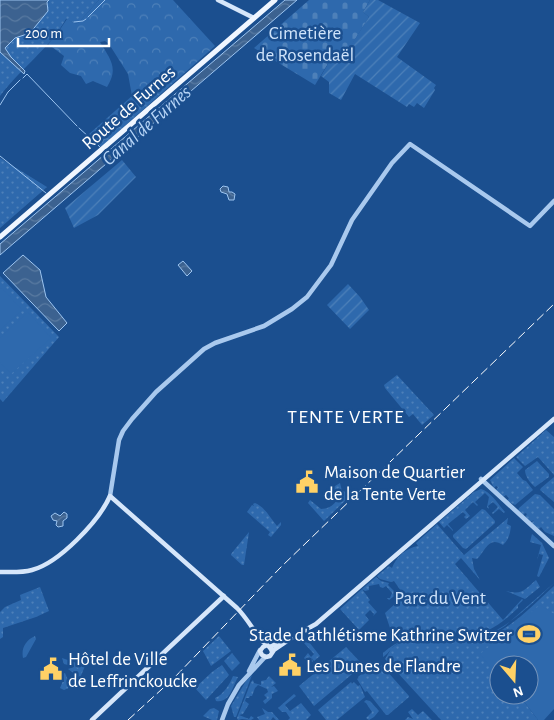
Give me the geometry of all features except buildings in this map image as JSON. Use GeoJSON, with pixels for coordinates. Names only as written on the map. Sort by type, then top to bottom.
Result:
{"type":"FeatureCollection","features":[{"type":"Feature","properties":{"kind":"main road"},"geometry":{"type":"LineString","coordinates":[[218,0],[254,18]]}},
{"type":"Feature","properties":{"kind":"main road","name":"Route de Furnes"},"geometry":{"type":"LineString","coordinates":[[0,236],[275,0]]}},
{"type":"Feature","properties":{"kind":"main road"},"geometry":{"type":"LineString","coordinates":[[261,649],[270,648],[316,624],[554,418]]}},
{"type":"Feature","properties":{"kind":"main road"},"geometry":{"type":"LineString","coordinates":[[0,572],[29,571],[42,566],[78,540],[92,524],[110,496],[244,615],[258,636],[270,648],[270,656],[262,655],[258,636]]}},
{"type":"Feature","properties":{"kind":"main road"},"geometry":{"type":"LineString","coordinates":[[92,720],[224,596]]}},
{"type":"Feature","properties":{"kind":"street"},"geometry":{"type":"LineString","coordinates":[[110,496],[119,442],[124,429],[132,419],[153,396],[206,348],[262,327],[292,309],[308,296],[331,265],[354,218],[392,163],[410,144],[530,226],[554,201]]}},
{"type":"Feature","properties":{"kind":"street"},"geometry":{"type":"LineString","coordinates":[[481,480],[554,550]]}},
{"type":"Feature","properties":{"kind":"street"},"geometry":{"type":"LineString","coordinates":[[547,542],[554,546]]}},
{"type":"Feature","properties":{"kind":"street"},"geometry":{"type":"LineString","coordinates":[[222,720],[226,708],[261,649]]}},
{"type":"Feature","properties":{"kind":"street"},"geometry":{"type":"LineString","coordinates":[[246,676],[266,657]]}},
{"type":"Feature","properties":{"kind":"green space"},"geometry":{"type":"Polygon","coordinates":[[[49,0],[99,0],[76,24],[66,19],[51,40],[0,96],[0,47],[46,12],[49,0]]]}},
{"type":"Feature","properties":{"kind":"green space"},"geometry":{"type":"Polygon","coordinates":[[[99,0],[173,0],[215,46],[101,147],[89,134],[132,96],[128,74],[109,44],[105,41],[100,42],[112,64],[111,80],[107,87],[93,81],[86,84],[81,76],[70,73],[61,65],[64,56],[48,44],[67,19],[76,24],[99,0]]]}},
{"type":"Feature","properties":{"kind":"green space","name":"Cimetière de Rosendaël"},"geometry":{"type":"Polygon","coordinates":[[[309,0],[370,0],[363,12],[369,17],[341,62],[332,57],[315,85],[254,48],[309,0]]]}},
{"type":"Feature","properties":{"kind":"green space"},"geometry":{"type":"Polygon","coordinates":[[[370,0],[378,0],[420,23],[397,57],[436,85],[424,108],[417,103],[414,107],[409,104],[407,107],[355,74],[341,100],[329,93],[329,82],[321,76],[332,57],[341,61],[369,17],[363,12],[370,0]]]}},
{"type":"Feature","properties":{"kind":"green space"},"geometry":{"type":"Polygon","coordinates":[[[0,158],[47,187],[0,228],[0,158]]]}},
{"type":"Feature","properties":{"kind":"green space"},"geometry":{"type":"Polygon","coordinates":[[[122,160],[136,177],[98,215],[74,228],[65,208],[122,160]]]}},
{"type":"Feature","properties":{"kind":"green space"},"geometry":{"type":"Polygon","coordinates":[[[0,276],[59,337],[3,402],[0,399],[0,276]]]}},
{"type":"Feature","properties":{"kind":"green space"},"geometry":{"type":"Polygon","coordinates":[[[348,284],[369,310],[350,329],[327,305],[348,284]]]}},
{"type":"Feature","properties":{"kind":"green space"},"geometry":{"type":"Polygon","coordinates":[[[2,288],[22,310],[0,330],[0,289],[2,288]]]}},
{"type":"Feature","properties":{"kind":"green space"},"geometry":{"type":"Polygon","coordinates":[[[28,312],[51,338],[11,374],[0,362],[0,338],[28,312]]]}},
{"type":"Feature","properties":{"kind":"green space"},"geometry":{"type":"Polygon","coordinates":[[[397,375],[434,415],[422,425],[413,414],[409,417],[385,388],[384,385],[397,375]]]}},
{"type":"Feature","properties":{"kind":"green space"},"geometry":{"type":"Polygon","coordinates":[[[546,430],[554,437],[554,475],[538,457],[525,466],[516,457],[546,430]]]}},
{"type":"Feature","properties":{"kind":"green space"},"geometry":{"type":"Polygon","coordinates":[[[514,458],[523,467],[517,473],[533,490],[515,505],[507,501],[509,498],[506,495],[503,497],[496,490],[498,487],[494,488],[490,480],[514,458]]]}},
{"type":"Feature","properties":{"kind":"green space"},"geometry":{"type":"Polygon","coordinates":[[[537,461],[549,474],[549,477],[535,487],[528,479],[525,470],[537,461]]]}},
{"type":"Feature","properties":{"kind":"green space"},"geometry":{"type":"Polygon","coordinates":[[[554,477],[554,502],[540,490],[554,477]]]}},
{"type":"Feature","properties":{"kind":"green space"},"geometry":{"type":"Polygon","coordinates":[[[340,483],[342,491],[337,497],[334,497],[330,489],[340,483]]]}},
{"type":"Feature","properties":{"kind":"green space"},"geometry":{"type":"Polygon","coordinates":[[[481,489],[491,495],[505,512],[499,509],[493,514],[498,507],[493,502],[488,506],[489,509],[487,507],[489,497],[485,493],[475,502],[477,506],[473,502],[465,510],[470,516],[466,519],[464,517],[466,515],[463,512],[448,524],[453,531],[447,525],[444,528],[439,522],[474,492],[481,489]]]}},
{"type":"Feature","properties":{"kind":"green space"},"geometry":{"type":"Polygon","coordinates":[[[343,491],[347,495],[348,492],[351,495],[324,521],[308,503],[310,500],[321,509],[325,509],[334,503],[343,491]]]}},
{"type":"Feature","properties":{"kind":"green space"},"geometry":{"type":"Polygon","coordinates":[[[535,494],[540,495],[554,509],[554,536],[545,532],[541,527],[539,529],[531,523],[534,520],[530,522],[525,517],[527,514],[525,513],[523,516],[518,511],[535,494]]]}},
{"type":"Feature","properties":{"kind":"green space"},"geometry":{"type":"Polygon","coordinates":[[[255,503],[265,510],[277,526],[281,522],[281,525],[271,537],[268,535],[270,532],[247,512],[255,503]]]}},
{"type":"Feature","properties":{"kind":"green space"},"geometry":{"type":"Polygon","coordinates":[[[482,509],[485,510],[495,523],[466,549],[463,548],[453,535],[482,509]]]}},
{"type":"Feature","properties":{"kind":"green space","name":"Parc du Vent"},"geometry":{"type":"Polygon","coordinates":[[[508,518],[507,524],[511,526],[505,543],[503,545],[498,542],[490,543],[477,559],[472,558],[474,569],[480,580],[461,558],[455,564],[503,620],[522,599],[518,608],[508,617],[498,624],[481,633],[424,631],[394,640],[385,613],[406,594],[401,591],[394,581],[380,579],[377,576],[389,566],[392,568],[396,560],[406,551],[418,546],[416,543],[437,524],[464,555],[508,518]]]}},
{"type":"Feature","properties":{"kind":"green space"},"geometry":{"type":"Polygon","coordinates":[[[249,532],[244,565],[242,565],[231,554],[249,532]]]}},
{"type":"Feature","properties":{"kind":"green space"},"geometry":{"type":"Polygon","coordinates":[[[532,534],[542,543],[549,558],[539,577],[537,576],[543,555],[539,554],[537,560],[541,545],[530,542],[532,534]]]}},
{"type":"Feature","properties":{"kind":"green space"},"geometry":{"type":"Polygon","coordinates":[[[376,577],[381,581],[389,583],[388,585],[397,594],[389,600],[387,598],[390,598],[392,593],[386,586],[383,588],[379,584],[369,586],[369,590],[365,591],[362,589],[376,577]]]}},
{"type":"Feature","properties":{"kind":"green space"},"geometry":{"type":"Polygon","coordinates":[[[536,580],[540,587],[525,599],[506,591],[520,592],[536,580]]]}},
{"type":"Feature","properties":{"kind":"green space"},"geometry":{"type":"Polygon","coordinates":[[[554,583],[530,605],[511,621],[554,583]]]}},
{"type":"Feature","properties":{"kind":"green space","name":"Parc du Vent"},"geometry":{"type":"Polygon","coordinates":[[[554,586],[554,672],[539,668],[539,655],[489,655],[489,705],[527,705],[538,720],[441,720],[385,659],[391,649],[401,642],[413,638],[466,639],[491,635],[508,626],[554,586]]]}},
{"type":"Feature","properties":{"kind":"green space"},"geometry":{"type":"Polygon","coordinates":[[[40,587],[49,611],[3,628],[3,637],[0,639],[0,612],[5,607],[21,600],[20,595],[40,587]]]}},
{"type":"Feature","properties":{"kind":"green space"},"geometry":{"type":"Polygon","coordinates":[[[362,589],[370,600],[368,602],[377,612],[373,616],[374,614],[370,610],[365,615],[369,620],[359,630],[340,609],[362,589]]]}},
{"type":"Feature","properties":{"kind":"green space","name":"Stade d'athlétisme Kathrine Switzer"},"geometry":{"type":"Polygon","coordinates":[[[540,605],[554,614],[554,709],[544,720],[538,720],[527,705],[539,705],[539,655],[489,655],[489,665],[480,654],[540,605]]]}},
{"type":"Feature","properties":{"kind":"green space"},"geometry":{"type":"Polygon","coordinates":[[[437,635],[461,637],[417,637],[399,643],[383,657],[383,653],[389,648],[404,640],[420,636],[437,635]]]}},
{"type":"Feature","properties":{"kind":"green space"},"geometry":{"type":"Polygon","coordinates":[[[35,636],[36,639],[26,657],[23,658],[25,645],[35,636]]]}},
{"type":"Feature","properties":{"kind":"green space"},"geometry":{"type":"Polygon","coordinates":[[[219,636],[231,651],[211,666],[203,651],[219,636]]]}},
{"type":"Feature","properties":{"kind":"green space"},"geometry":{"type":"Polygon","coordinates":[[[303,642],[309,642],[320,656],[314,661],[311,657],[314,654],[303,642]]]}},
{"type":"Feature","properties":{"kind":"green space"},"geometry":{"type":"Polygon","coordinates":[[[346,647],[363,665],[314,706],[299,686],[346,647]]]}},
{"type":"Feature","properties":{"kind":"green space"},"geometry":{"type":"Polygon","coordinates":[[[232,653],[240,663],[232,671],[224,661],[232,653]]]}},
{"type":"Feature","properties":{"kind":"green space"},"geometry":{"type":"Polygon","coordinates":[[[308,653],[313,661],[310,660],[309,663],[304,658],[308,653]]]}},
{"type":"Feature","properties":{"kind":"green space"},"geometry":{"type":"Polygon","coordinates":[[[62,658],[85,666],[80,678],[68,669],[74,667],[73,664],[64,664],[62,658]]]}},
{"type":"Feature","properties":{"kind":"green space"},"geometry":{"type":"Polygon","coordinates":[[[376,661],[409,696],[388,715],[386,715],[367,691],[365,692],[357,679],[376,661]]]}},
{"type":"Feature","properties":{"kind":"green space"},"geometry":{"type":"Polygon","coordinates":[[[222,665],[229,675],[206,700],[195,688],[222,665]]]}},
{"type":"Feature","properties":{"kind":"green space"},"geometry":{"type":"Polygon","coordinates":[[[65,673],[71,687],[64,690],[60,688],[63,681],[60,675],[65,673]]]}},
{"type":"Feature","properties":{"kind":"green space"},"geometry":{"type":"Polygon","coordinates":[[[252,675],[236,717],[234,717],[231,706],[246,681],[252,675]]]}},
{"type":"Feature","properties":{"kind":"green space"},"geometry":{"type":"Polygon","coordinates":[[[233,676],[238,677],[228,697],[225,700],[216,701],[215,698],[226,689],[233,676]]]}},
{"type":"Feature","properties":{"kind":"green space"},"geometry":{"type":"Polygon","coordinates":[[[269,676],[276,683],[271,687],[274,686],[278,691],[272,694],[272,698],[265,704],[263,701],[267,698],[264,695],[268,692],[267,689],[258,685],[252,696],[246,698],[245,701],[249,704],[243,714],[239,715],[249,719],[251,716],[254,718],[251,720],[238,720],[237,718],[251,682],[253,680],[254,683],[261,685],[261,681],[266,680],[269,676]]]}},
{"type":"Feature","properties":{"kind":"green space"},"geometry":{"type":"Polygon","coordinates":[[[351,682],[358,686],[360,685],[365,697],[337,720],[326,720],[318,710],[351,682]]]}},
{"type":"Feature","properties":{"kind":"green space"},"geometry":{"type":"Polygon","coordinates":[[[294,694],[296,696],[285,705],[290,711],[301,703],[311,715],[306,720],[288,720],[290,718],[286,712],[282,712],[278,708],[294,694]]]}},
{"type":"Feature","properties":{"kind":"green space"},"geometry":{"type":"Polygon","coordinates":[[[366,700],[370,701],[379,711],[369,720],[366,718],[372,712],[364,702],[366,700]]]}},
{"type":"Feature","properties":{"kind":"green space"},"geometry":{"type":"Polygon","coordinates":[[[214,708],[219,711],[217,720],[203,716],[210,709],[214,708]]]}},
{"type":"Feature","properties":{"kind":"green space"},"geometry":{"type":"Polygon","coordinates":[[[262,708],[272,712],[279,720],[273,717],[271,720],[259,720],[257,717],[265,714],[262,708]]]}},
{"type":"Feature","properties":{"kind":"green space"},"geometry":{"type":"Polygon","coordinates":[[[412,709],[418,715],[423,711],[432,720],[405,720],[408,717],[413,719],[408,712],[412,709]]]}},
{"type":"Feature","properties":{"kind":"water"},"geometry":{"type":"Polygon","coordinates":[[[0,0],[49,0],[47,2],[48,11],[30,33],[15,38],[5,48],[25,71],[24,74],[0,52],[0,0]]]}},
{"type":"Feature","properties":{"kind":"water","name":"Canal de Furnes"},"geometry":{"type":"Polygon","coordinates":[[[285,0],[297,0],[0,255],[0,244],[285,0]]]}},
{"type":"Feature","properties":{"kind":"water"},"geometry":{"type":"Polygon","coordinates":[[[223,186],[228,187],[229,192],[235,194],[234,200],[229,200],[227,194],[221,192],[220,189],[223,186]]]}},
{"type":"Feature","properties":{"kind":"water"},"geometry":{"type":"Polygon","coordinates":[[[23,255],[40,270],[46,297],[67,323],[59,331],[3,273],[23,255]]]}},
{"type":"Feature","properties":{"kind":"water"},"geometry":{"type":"Polygon","coordinates":[[[183,261],[192,271],[187,276],[178,265],[183,261]]]}},
{"type":"Feature","properties":{"kind":"water"},"geometry":{"type":"Polygon","coordinates":[[[64,512],[67,514],[67,518],[63,521],[63,526],[58,527],[56,525],[57,521],[53,520],[51,516],[55,513],[60,516],[64,512]]]}},
{"type":"Feature","properties":{"kind":"waterway"},"geometry":{"type":"LineString","coordinates":[[88,17],[105,0]]}},
{"type":"Feature","properties":{"kind":"waterway"},"geometry":{"type":"LineString","coordinates":[[74,22],[86,19]]}},
{"type":"Feature","properties":{"kind":"waterway"},"geometry":{"type":"LineString","coordinates":[[23,78],[27,74],[77,126]]}},
{"type":"Feature","properties":{"kind":"waterway"},"geometry":{"type":"LineString","coordinates":[[0,105],[8,92],[20,80]]}},
{"type":"Feature","properties":{"kind":"waterway","name":"Canal de Furnes"},"geometry":{"type":"LineString","coordinates":[[79,128],[100,147]]}},
{"type":"Feature","properties":{"kind":"waterway"},"geometry":{"type":"LineString","coordinates":[[0,156],[46,193]]}},
{"type":"Feature","properties":{"kind":"railway"},"geometry":{"type":"LineString","coordinates":[[128,720],[173,679],[281,567],[554,304]]}},
{"type":"Feature","properties":{"kind":"place","name":"Maison de Quartier de la Tente Verte"},"geometry":{"type":"Point","coordinates":[307,482]}},
{"type":"Feature","properties":{"kind":"place","name":"Stade d'athlétisme Kathrine Switzer"},"geometry":{"type":"Point","coordinates":[529,634]}},
{"type":"Feature","properties":{"kind":"place","name":"Les Dunes de Flandre"},"geometry":{"type":"Point","coordinates":[290,665]}},
{"type":"Feature","properties":{"kind":"place","name":"Hôtel de Ville de Leffrinckoucke"},"geometry":{"type":"Point","coordinates":[51,669]}},
{"type":"Feature","properties":{"kind":"district","name":"TENTE VERTE"},"geometry":{"type":"Point","coordinates":[346,416]}}]}
